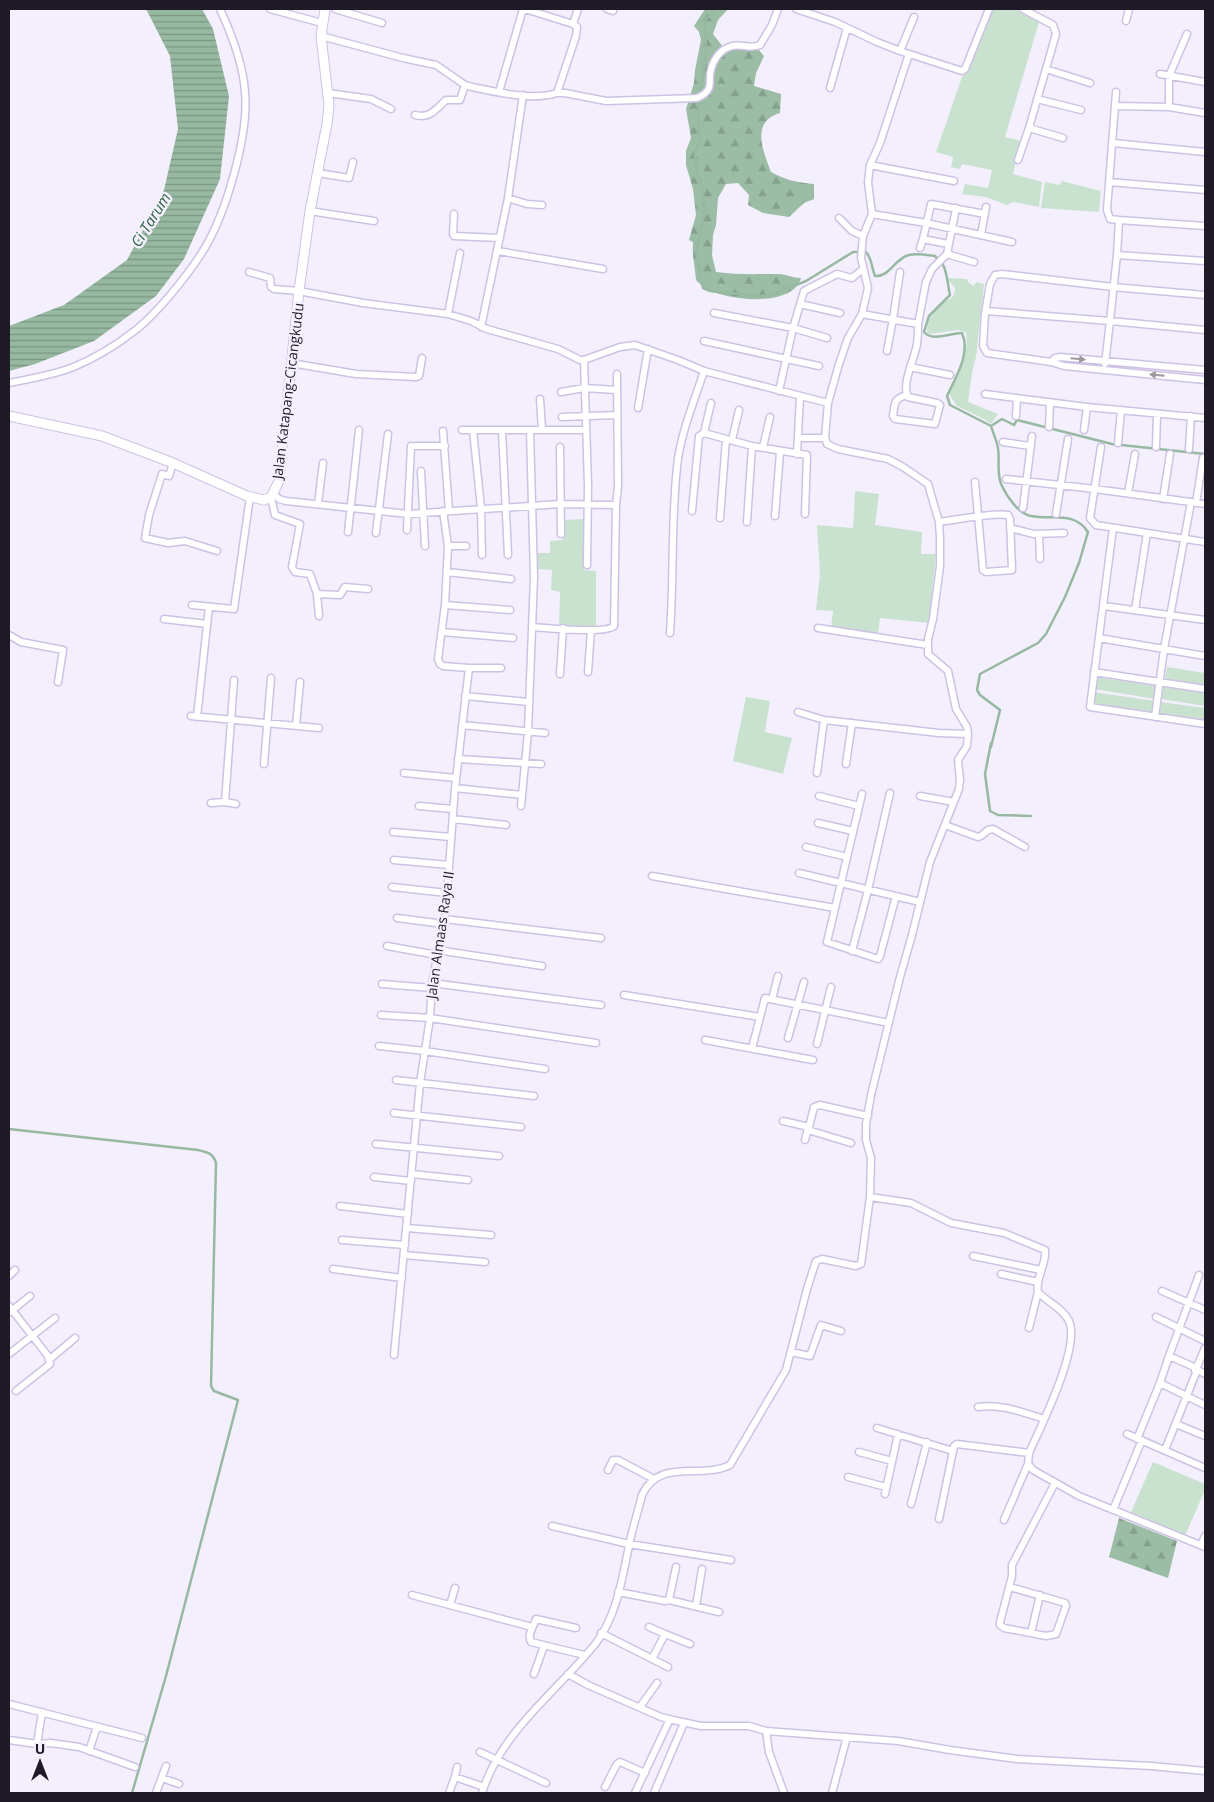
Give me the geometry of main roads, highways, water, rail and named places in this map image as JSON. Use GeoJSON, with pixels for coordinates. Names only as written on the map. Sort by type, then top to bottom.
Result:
{"type":"FeatureCollection","features":[{"type":"Feature","properties":{"kind":"water","name":"Ci Tarum"},"geometry":{"type":"Polygon","coordinates":[[[146,9],[202,9],[213,29],[229,96],[220,179],[184,259],[156,296],[94,341],[35,364],[9,371],[9,326],[64,305],[127,260],[164,190],[178,129],[170,56],[146,9]]]}},
{"type":"Feature","properties":{"kind":"waterway"},"geometry":{"type":"LineString","coordinates":[[715,9],[705,21],[706,51],[698,114],[700,140],[695,154],[696,168],[703,190],[704,214],[696,253],[703,288],[710,291],[727,293],[771,295],[806,281],[853,252],[866,252],[870,258],[875,276],[885,274],[900,260],[909,255],[935,256],[944,268],[950,295],[929,316],[924,332],[937,337],[962,333],[965,349],[958,373],[947,396],[950,405],[991,426],[998,448],[1000,481],[1007,495],[1018,509],[1031,516],[1070,519],[1082,525],[1088,532],[1079,563],[1065,597],[1046,634],[1038,643],[980,674],[977,690],[980,695],[1000,710],[985,774],[990,811],[998,815],[1031,816]]}},
{"type":"Feature","properties":{"kind":"waterway"},"geometry":{"type":"LineString","coordinates":[[991,426],[1002,419],[1014,425],[1017,420],[1112,444],[1205,454]]}},
{"type":"Feature","properties":{"kind":"waterway"},"geometry":{"type":"LineString","coordinates":[[9,1129],[198,1150],[207,1152],[216,1163],[211,1386],[214,1391],[238,1400],[166,1676],[132,1793]]}}]}
